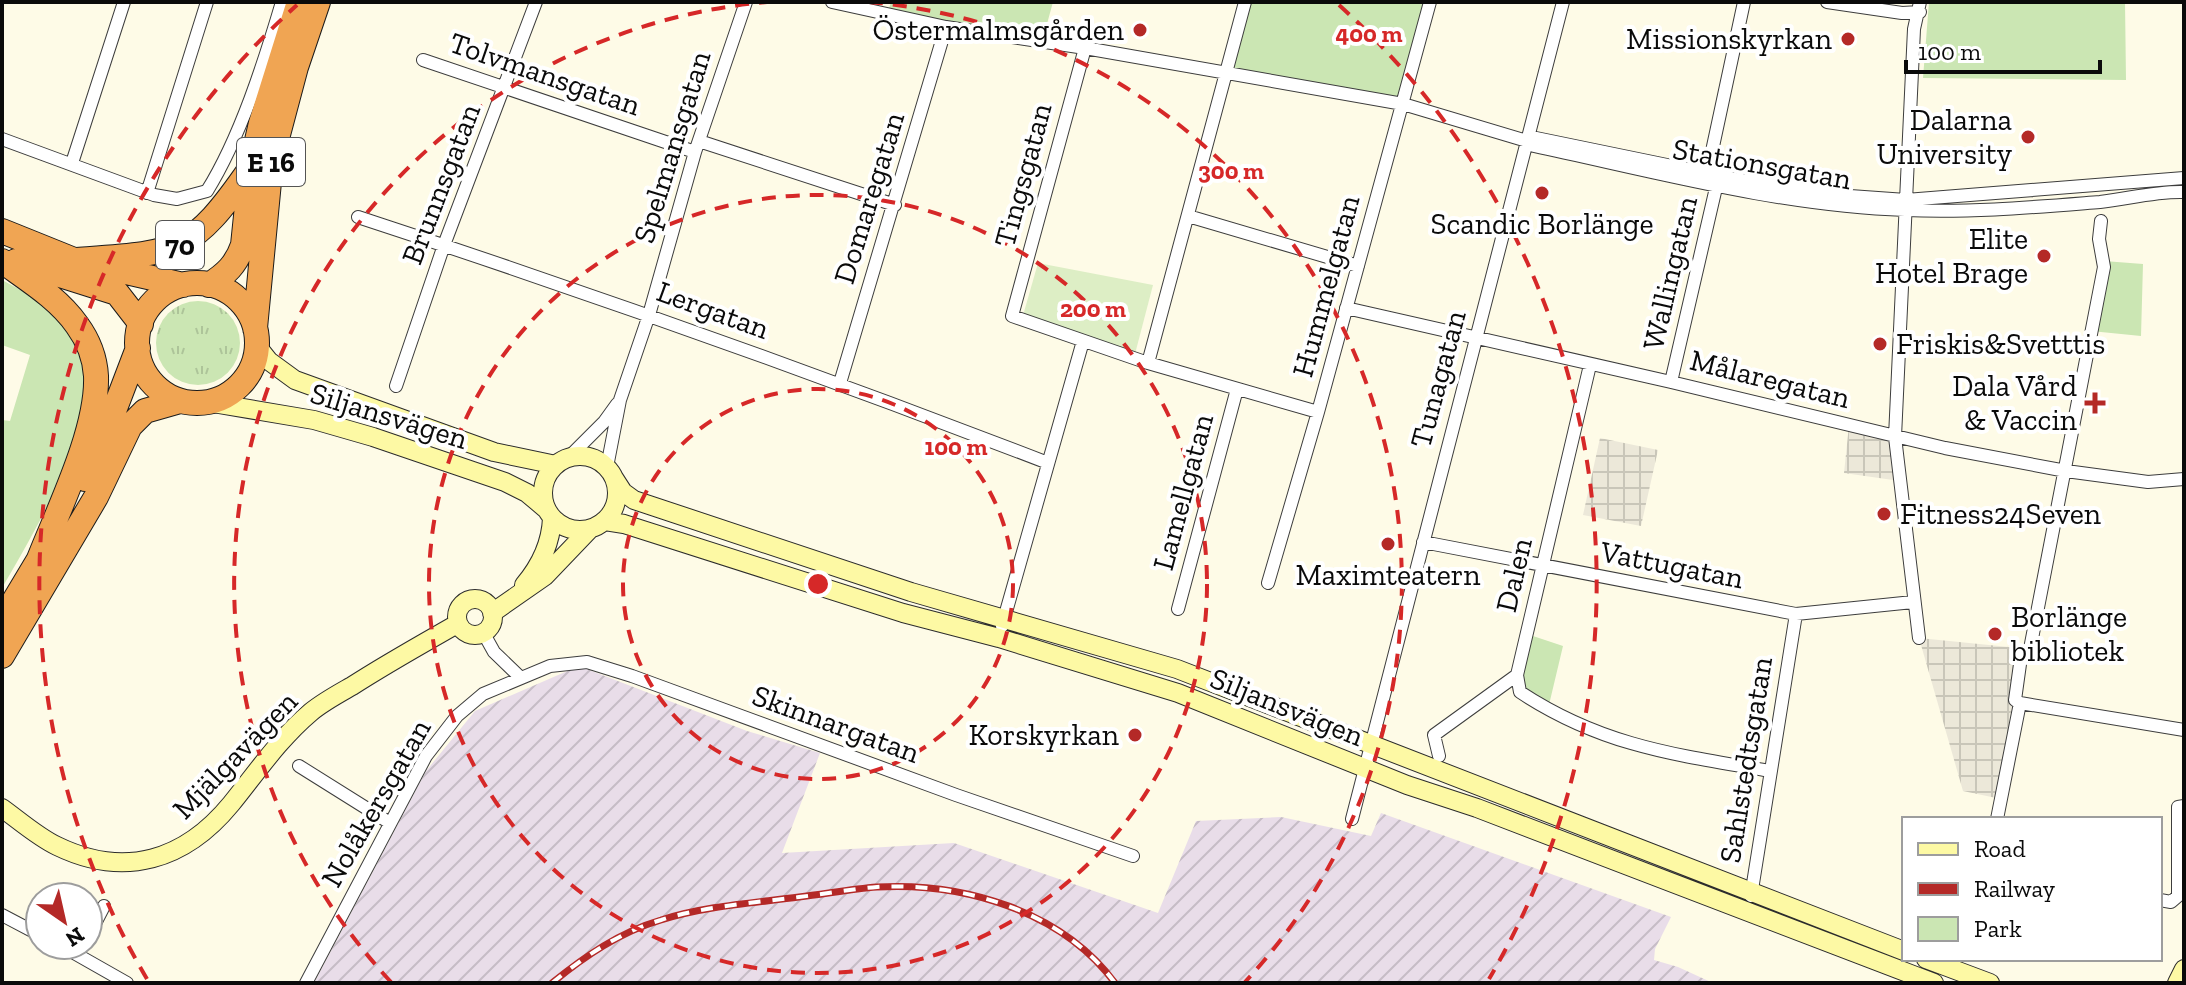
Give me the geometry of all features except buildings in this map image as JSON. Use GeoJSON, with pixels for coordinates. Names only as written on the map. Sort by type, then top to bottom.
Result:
{"type":"FeatureCollection","features":[{"type":"Feature","properties":{"kind":"highway","name":"E 16"},"geometry":{"type":"LineString","coordinates":[[209,285],[231,270],[243,245],[251,167],[261,123],[299,2]]}},
{"type":"Feature","properties":{"kind":"highway","name":"E 16"},"geometry":{"type":"LineString","coordinates":[[256,337],[271,161],[318,2]]}},
{"type":"Feature","properties":{"kind":"highway","name":"70"},"geometry":{"type":"LineString","coordinates":[[74,260],[155,253],[188,241],[215,217],[251,167]]}},
{"type":"Feature","properties":{"kind":"highway","name":"70"},"geometry":{"type":"LineString","coordinates":[[2,231],[74,260],[183,285]]}},
{"type":"Feature","properties":{"kind":"highway","name":"70"},"geometry":{"type":"LineString","coordinates":[[2,258],[106,288],[124,300],[139,336]]}},
{"type":"Feature","properties":{"kind":"highway"},"geometry":{"type":"LineString","coordinates":[[2,258],[45,292],[76,324],[93,357],[96,377],[91,415],[82,448],[39,559]]}},
{"type":"Feature","properties":{"kind":"highway"},"geometry":{"type":"LineString","coordinates":[[2,621],[81,487],[101,445],[139,336],[157,299],[183,285],[209,285],[234,297],[247,311],[256,337],[253,366],[242,383],[226,396],[207,402],[180,401],[145,411],[130,426],[96,497],[2,656]]}},
{"type":"Feature","properties":{"kind":"highway"},"geometry":{"type":"LineString","coordinates":[[139,336],[141,365],[151,381],[164,393],[180,401]]}},
{"type":"Feature","properties":{"kind":"street"},"geometry":{"type":"LineString","coordinates":[[72,163],[124,2]]}},
{"type":"Feature","properties":{"kind":"street"},"geometry":{"type":"LineString","coordinates":[[147,193],[207,2]]}},
{"type":"Feature","properties":{"kind":"street"},"geometry":{"type":"LineString","coordinates":[[2,139],[147,193],[177,199],[207,191],[223,165],[282,2]]}},
{"type":"Feature","properties":{"kind":"street","name":"Brunnsgatan"},"geometry":{"type":"LineString","coordinates":[[396,386],[444,245],[536,2]]}},
{"type":"Feature","properties":{"kind":"street","name":"Spelmansgatan"},"geometry":{"type":"LineString","coordinates":[[610,472],[620,400],[649,315],[697,146],[746,2]]}},
{"type":"Feature","properties":{"kind":"street","name":"Stationsgatan"},"geometry":{"type":"LineString","coordinates":[[832,2],[946,27],[1403,104],[1527,141],[1536,138],[1712,179],[1906,205],[2101,202],[2139,194],[2184,192]]}},
{"type":"Feature","properties":{"kind":"street"},"geometry":{"type":"LineString","coordinates":[[1148,363],[1245,2]]}},
{"type":"Feature","properties":{"kind":"street","name":"Hummelgatan"},"geometry":{"type":"LineString","coordinates":[[1268,583],[1430,2]]}},
{"type":"Feature","properties":{"kind":"street","name":"Tunagatan"},"geometry":{"type":"LineString","coordinates":[[1352,819],[1563,2]]}},
{"type":"Feature","properties":{"kind":"street","name":"Wallingatan"},"geometry":{"type":"LineString","coordinates":[[1671,382],[1744,2]]}},
{"type":"Feature","properties":{"kind":"street"},"geometry":{"type":"LineString","coordinates":[[1827,2],[1902,13],[1920,7]]}},
{"type":"Feature","properties":{"kind":"street"},"geometry":{"type":"LineString","coordinates":[[1919,638],[1895,437],[1914,29],[1920,7]]}},
{"type":"Feature","properties":{"kind":"street","name":"Domaregatan"},"geometry":{"type":"LineString","coordinates":[[840,383],[946,27]]}},
{"type":"Feature","properties":{"kind":"street","name":"Tingsgatan"},"geometry":{"type":"LineString","coordinates":[[1083,341],[1012,316],[1085,48]]}},
{"type":"Feature","properties":{"kind":"street","name":"Tolvmansgatan"},"geometry":{"type":"LineString","coordinates":[[423,60],[505,89],[895,205]]}},
{"type":"Feature","properties":{"kind":"street","name":"Stationsgatan"},"geometry":{"type":"LineString","coordinates":[[1906,205],[2184,178]]}},
{"type":"Feature","properties":{"kind":"street"},"geometry":{"type":"LineString","coordinates":[[1188,216],[1358,266]]}},
{"type":"Feature","properties":{"kind":"street","name":"Lergatan"},"geometry":{"type":"LineString","coordinates":[[358,217],[840,383],[1048,463]]}},
{"type":"Feature","properties":{"kind":"street"},"geometry":{"type":"LineString","coordinates":[[2101,221],[2099,239],[2104,267],[2029,654],[2021,657],[2015,700],[2184,730]]}},
{"type":"Feature","properties":{"kind":"street","name":"Målaregatan"},"geometry":{"type":"LineString","coordinates":[[1346,308],[1895,437],[2066,471],[2148,482],[2184,479]]}},
{"type":"Feature","properties":{"kind":"street","name":"Siljansvägen"},"geometry":{"type":"LineString","coordinates":[[256,337],[280,371],[305,384],[494,452],[562,461]]}},
{"type":"Feature","properties":{"kind":"street"},"geometry":{"type":"LineString","coordinates":[[1001,629],[1083,341],[1318,412]]}},
{"type":"Feature","properties":{"kind":"street","name":"Dalen"},"geometry":{"type":"LineString","coordinates":[[1517,675],[1590,365]]}},
{"type":"Feature","properties":{"kind":"street","name":"Lamellgatan"},"geometry":{"type":"LineString","coordinates":[[1178,609],[1237,389]]}},
{"type":"Feature","properties":{"kind":"street","name":"Spelmansgatan"},"geometry":{"type":"LineString","coordinates":[[562,461],[604,422],[620,400]]}},
{"type":"Feature","properties":{"kind":"street","name":"Siljansvägen"},"geometry":{"type":"LineString","coordinates":[[207,402],[301,417],[361,433],[505,482],[527,493],[549,514]]}},
{"type":"Feature","properties":{"kind":"street"},"geometry":{"type":"LineString","coordinates":[[492,613],[545,576],[597,526],[616,501],[610,472],[589,457],[562,461],[548,474],[542,498],[549,514],[551,532],[546,548],[517,593]]}},
{"type":"Feature","properties":{"kind":"street","name":"Siljansvägen"},"geometry":{"type":"LineString","coordinates":[[610,472],[623,492],[634,500],[911,592],[1001,629],[1178,693],[1366,769],[1477,808],[1747,914],[1934,983]]}},
{"type":"Feature","properties":{"kind":"street"},"geometry":{"type":"LineString","coordinates":[[549,514],[569,529],[597,526]]}},
{"type":"Feature","properties":{"kind":"street","name":"Siljansvägen"},"geometry":{"type":"LineString","coordinates":[[597,526],[624,524],[903,613],[1001,629],[1177,669],[1902,950]]}},
{"type":"Feature","properties":{"kind":"street","name":"Vattugatan"},"geometry":{"type":"LineString","coordinates":[[1423,542],[1796,614],[1913,602]]}},
{"type":"Feature","properties":{"kind":"street"},"geometry":{"type":"LineString","coordinates":[[479,599],[490,606],[492,613],[492,625],[484,634],[465,634],[457,624],[456,614],[466,601],[479,599]]}},
{"type":"Feature","properties":{"kind":"street","name":"Sahlstedtsgatan"},"geometry":{"type":"LineString","coordinates":[[1747,914],[1796,614]]}},
{"type":"Feature","properties":{"kind":"street","name":"Mjälgavägen"},"geometry":{"type":"LineString","coordinates":[[2,808],[55,845],[81,856],[112,863],[163,857],[186,846],[211,825],[269,753],[312,711],[457,624]]}},
{"type":"Feature","properties":{"kind":"street"},"geometry":{"type":"LineString","coordinates":[[484,634],[494,652],[521,678]]}},
{"type":"Feature","properties":{"kind":"street","name":"Skinnargatan"},"geometry":{"type":"LineString","coordinates":[[521,678],[550,666],[587,662],[1133,856]]}},
{"type":"Feature","properties":{"kind":"street"},"geometry":{"type":"LineString","coordinates":[[1439,756],[1434,735],[1517,675],[1520,692],[1597,733],[1657,751],[1770,771]]}},
{"type":"Feature","properties":{"kind":"street","name":"Nolåkersgatan"},"geometry":{"type":"LineString","coordinates":[[306,983],[426,756],[457,716],[483,694],[521,678]]}},
{"type":"Feature","properties":{"kind":"street"},"geometry":{"type":"LineString","coordinates":[[1997,817],[2020,703]]}},
{"type":"Feature","properties":{"kind":"street"},"geometry":{"type":"LineString","coordinates":[[299,766],[390,823]]}},
{"type":"Feature","properties":{"kind":"street"},"geometry":{"type":"LineString","coordinates":[[2162,900],[2171,902],[2178,896],[2178,807],[2184,806]]}},
{"type":"Feature","properties":{"kind":"street"},"geometry":{"type":"LineString","coordinates":[[2,915],[24,927]]}},
{"type":"Feature","properties":{"kind":"street"},"geometry":{"type":"LineString","coordinates":[[96,961],[127,983]]}},
{"type":"Feature","properties":{"kind":"street"},"geometry":{"type":"LineString","coordinates":[[1931,961],[1990,983]]}},
{"type":"Feature","properties":{"kind":"shaded area"},"geometry":{"type":"Polygon","coordinates":[[[1849,425],[1895,437],[1900,481],[1844,473],[1849,425]]]}},
{"type":"Feature","properties":{"kind":"shaded area"},"geometry":{"type":"Polygon","coordinates":[[[1600,438],[1658,450],[1641,526],[1583,515],[1600,438]]]}},
{"type":"Feature","properties":{"kind":"shaded area"},"geometry":{"type":"Polygon","coordinates":[[[1919,638],[2029,649],[2021,657],[2001,799],[1963,791],[1919,638]]]}},
{"type":"Feature","properties":{"kind":"shaded area"},"geometry":{"type":"Polygon","coordinates":[[[579,666],[747,731],[820,753],[782,853],[954,843],[1158,913],[1196,821],[1281,817],[1371,836],[1381,813],[1671,917],[1655,949],[1654,960],[1713,983],[314,983],[426,771],[475,711],[579,666]]]}},
{"type":"Feature","properties":{"kind":"green space"},"geometry":{"type":"Polygon","coordinates":[[[891,2],[1053,2],[1042,42],[887,15],[891,2]]]}},
{"type":"Feature","properties":{"kind":"green space"},"geometry":{"type":"Polygon","coordinates":[[[1246,2],[1430,2],[1403,104],[1226,74],[1246,2]]]}},
{"type":"Feature","properties":{"kind":"green space"},"geometry":{"type":"Polygon","coordinates":[[[1929,2],[2125,2],[2126,80],[1923,78],[1929,2]]]}},
{"type":"Feature","properties":{"kind":"green space"},"geometry":{"type":"Polygon","coordinates":[[[2104,261],[2143,264],[2141,336],[2091,331],[2104,261]]]}},
{"type":"Feature","properties":{"kind":"green space"},"geometry":{"type":"Polygon","coordinates":[[[1038,263],[1153,285],[1135,354],[1022,319],[1038,263]]]}},
{"type":"Feature","properties":{"kind":"green space"},"geometry":{"type":"Polygon","coordinates":[[[2,280],[44,305],[62,320],[77,340],[86,366],[85,397],[78,431],[65,467],[50,502],[2,588],[2,420],[10,421],[30,355],[2,345],[2,280]]]}},
{"type":"Feature","properties":{"kind":"green space"},"geometry":{"type":"Polygon","coordinates":[[[198,301],[214,304],[228,313],[237,327],[240,343],[237,359],[228,373],[214,382],[198,385],[182,382],[168,373],[159,359],[156,343],[159,327],[168,313],[182,304],[198,301]]]}},
{"type":"Feature","properties":{"kind":"green space"},"geometry":{"type":"Polygon","coordinates":[[[1527,634],[1563,646],[1548,709],[1520,692],[1527,634]]]}},
{"type":"Feature","properties":{"kind":"railway"},"geometry":{"type":"LineString","coordinates":[[552,983],[617,938],[678,915],[877,887],[943,890],[1009,906],[1068,937],[1093,958],[1115,983]]}},
{"type":"Feature","properties":{"kind":"place","name":"Östermalmsgården"},"geometry":{"type":"Point","coordinates":[1140,30]}},
{"type":"Feature","properties":{"kind":"place","name":"Missionskyrkan"},"geometry":{"type":"Point","coordinates":[1848,39]}},
{"type":"Feature","properties":{"kind":"place","name":"Dalarna University"},"geometry":{"type":"Point","coordinates":[2028,137]}},
{"type":"Feature","properties":{"kind":"place","name":"Scandic Borlänge"},"geometry":{"type":"Point","coordinates":[1542,193]}},
{"type":"Feature","properties":{"kind":"place","name":"Elite Hotel Brage"},"geometry":{"type":"Point","coordinates":[2044,256]}},
{"type":"Feature","properties":{"kind":"place","name":"Friskis&Svetttis"},"geometry":{"type":"Point","coordinates":[1880,344]}},
{"type":"Feature","properties":{"kind":"place","name":"Dala Vård & Vaccin"},"geometry":{"type":"Point","coordinates":[2095,403]}},
{"type":"Feature","properties":{"kind":"place","name":"Fitness24Seven"},"geometry":{"type":"Point","coordinates":[1884,514]}},
{"type":"Feature","properties":{"kind":"place","name":"Maximteatern"},"geometry":{"type":"Point","coordinates":[1388,544]}},
{"type":"Feature","properties":{"kind":"place","name":"Borlänge bibliotek"},"geometry":{"type":"Point","coordinates":[1995,634]}},
{"type":"Feature","properties":{"kind":"place","name":"Korskyrkan"},"geometry":{"type":"Point","coordinates":[1135,735]}}]}
